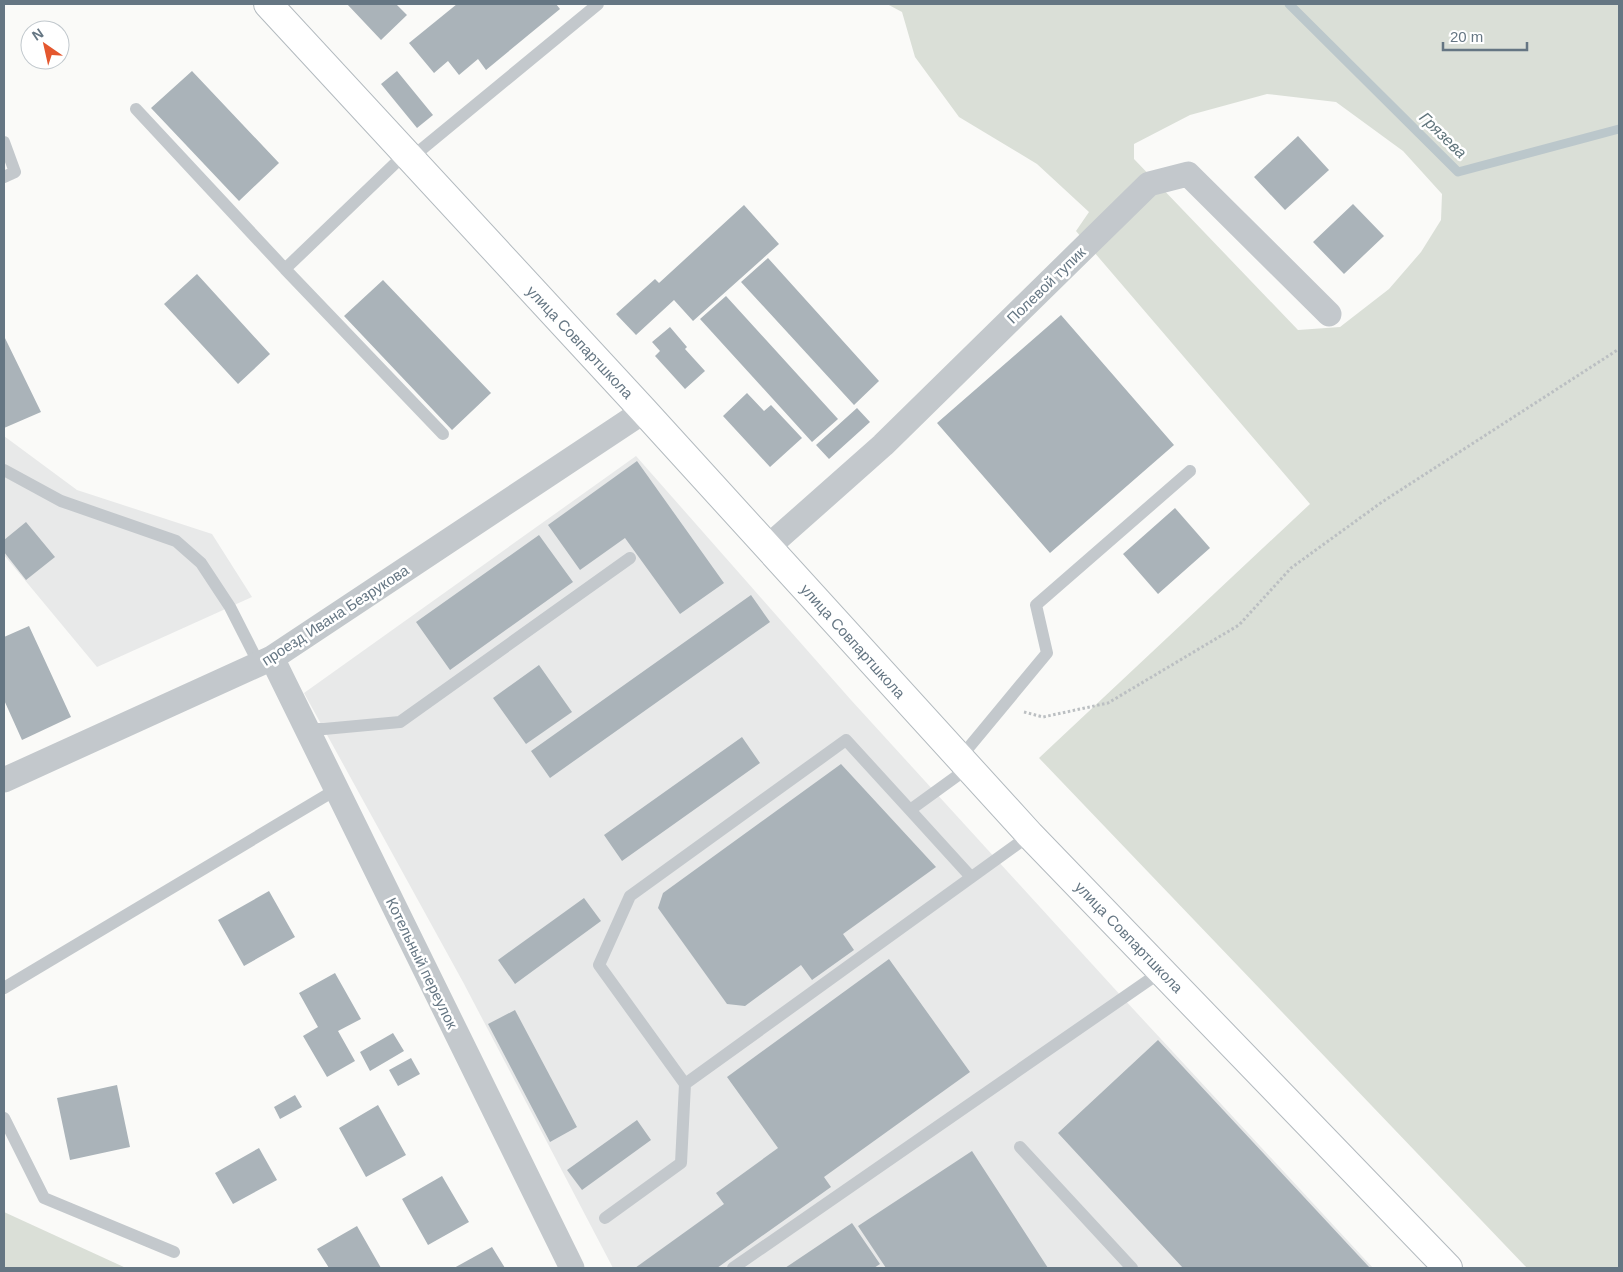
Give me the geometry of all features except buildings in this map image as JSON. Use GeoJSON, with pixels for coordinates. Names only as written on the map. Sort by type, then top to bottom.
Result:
{"type":"FeatureCollection","features":[{"type":"Feature","properties":{"kind":"street","name":"улица Совпартшкола"},"geometry":{"type":"LineString","coordinates":[[268,4],[768,547],[1030,835],[1448,1268]]}},
{"type":"Feature","properties":{"kind":"street","name":"Полевой тупик"},"geometry":{"type":"LineString","coordinates":[[768,547],[884,445],[1149,184],[1188,174],[1329,314]]}},
{"type":"Feature","properties":{"kind":"street","name":"проезд Ивана Безрукова"},"geometry":{"type":"LineString","coordinates":[[4,780],[265,661],[644,412]]}},
{"type":"Feature","properties":{"kind":"street","name":"Котельный переулок"},"geometry":{"type":"LineString","coordinates":[[265,661],[307,729],[572,1268]]}},
{"type":"Feature","properties":{"kind":"lane"},"geometry":{"type":"LineString","coordinates":[[286,269],[408,156],[598,4]]}},
{"type":"Feature","properties":{"kind":"lane"},"geometry":{"type":"LineString","coordinates":[[136,109],[443,434]]}},
{"type":"Feature","properties":{"kind":"lane"},"geometry":{"type":"LineString","coordinates":[[4,142],[15,172],[4,177]]}},
{"type":"Feature","properties":{"kind":"lane"},"geometry":{"type":"LineString","coordinates":[[4,470],[61,501],[176,540],[201,563],[265,661]]}},
{"type":"Feature","properties":{"kind":"lane"},"geometry":{"type":"LineString","coordinates":[[910,810],[964,763],[1002,707],[1047,653],[1036,605],[1190,471]]}},
{"type":"Feature","properties":{"kind":"lane"},"geometry":{"type":"LineString","coordinates":[[307,729],[400,722],[630,558]]}},
{"type":"Feature","properties":{"kind":"lane"},"geometry":{"type":"LineString","coordinates":[[605,1218],[681,1163],[685,1084],[599,965],[630,896],[846,740],[971,877]]}},
{"type":"Feature","properties":{"kind":"lane"},"geometry":{"type":"LineString","coordinates":[[4,988],[337,789]]}},
{"type":"Feature","properties":{"kind":"lane"},"geometry":{"type":"LineString","coordinates":[[685,1084],[1030,835]]}},
{"type":"Feature","properties":{"kind":"lane"},"geometry":{"type":"LineString","coordinates":[[733,1268],[1162,971]]}},
{"type":"Feature","properties":{"kind":"lane"},"geometry":{"type":"LineString","coordinates":[[4,1118],[44,1198],[174,1252]]}},
{"type":"Feature","properties":{"kind":"lane"},"geometry":{"type":"LineString","coordinates":[[1020,1147],[1132,1268]]}},
{"type":"Feature","properties":{"kind":"path"},"geometry":{"type":"LineString","coordinates":[[1002,707],[1043,717],[1108,702],[1116,698],[1239,625],[1291,568],[1374,507],[1619,349]]}},
{"type":"Feature","properties":{"kind":"shaded area"},"geometry":{"type":"Polygon","coordinates":[[[887,4],[1619,4],[1619,1268],[1527,1268],[1039,758],[1310,504],[1076,231],[1089,212],[1037,164],[959,117],[915,57],[902,12],[887,4]],[[1267,94],[1190,115],[1134,144],[1134,159],[1298,330],[1340,327],[1389,289],[1421,252],[1441,220],[1442,194],[1403,151],[1336,102],[1267,94]]]}},
{"type":"Feature","properties":{"kind":"shaded area"},"geometry":{"type":"Polygon","coordinates":[[[4,436],[77,490],[212,534],[252,597],[97,667],[4,555],[4,436]]]}},
{"type":"Feature","properties":{"kind":"shaded area"},"geometry":{"type":"Polygon","coordinates":[[[636,456],[851,700],[1373,1268],[613,1268],[463,982],[304,693],[636,456]]]}},
{"type":"Feature","properties":{"kind":"shaded area"},"geometry":{"type":"Polygon","coordinates":[[[4,1212],[126,1268],[4,1268],[4,1212]]]}},
{"type":"Feature","properties":{"kind":"waterway","name":"Грязева"},"geometry":{"type":"LineString","coordinates":[[1289,4],[1458,172],[1619,129]]}}]}
